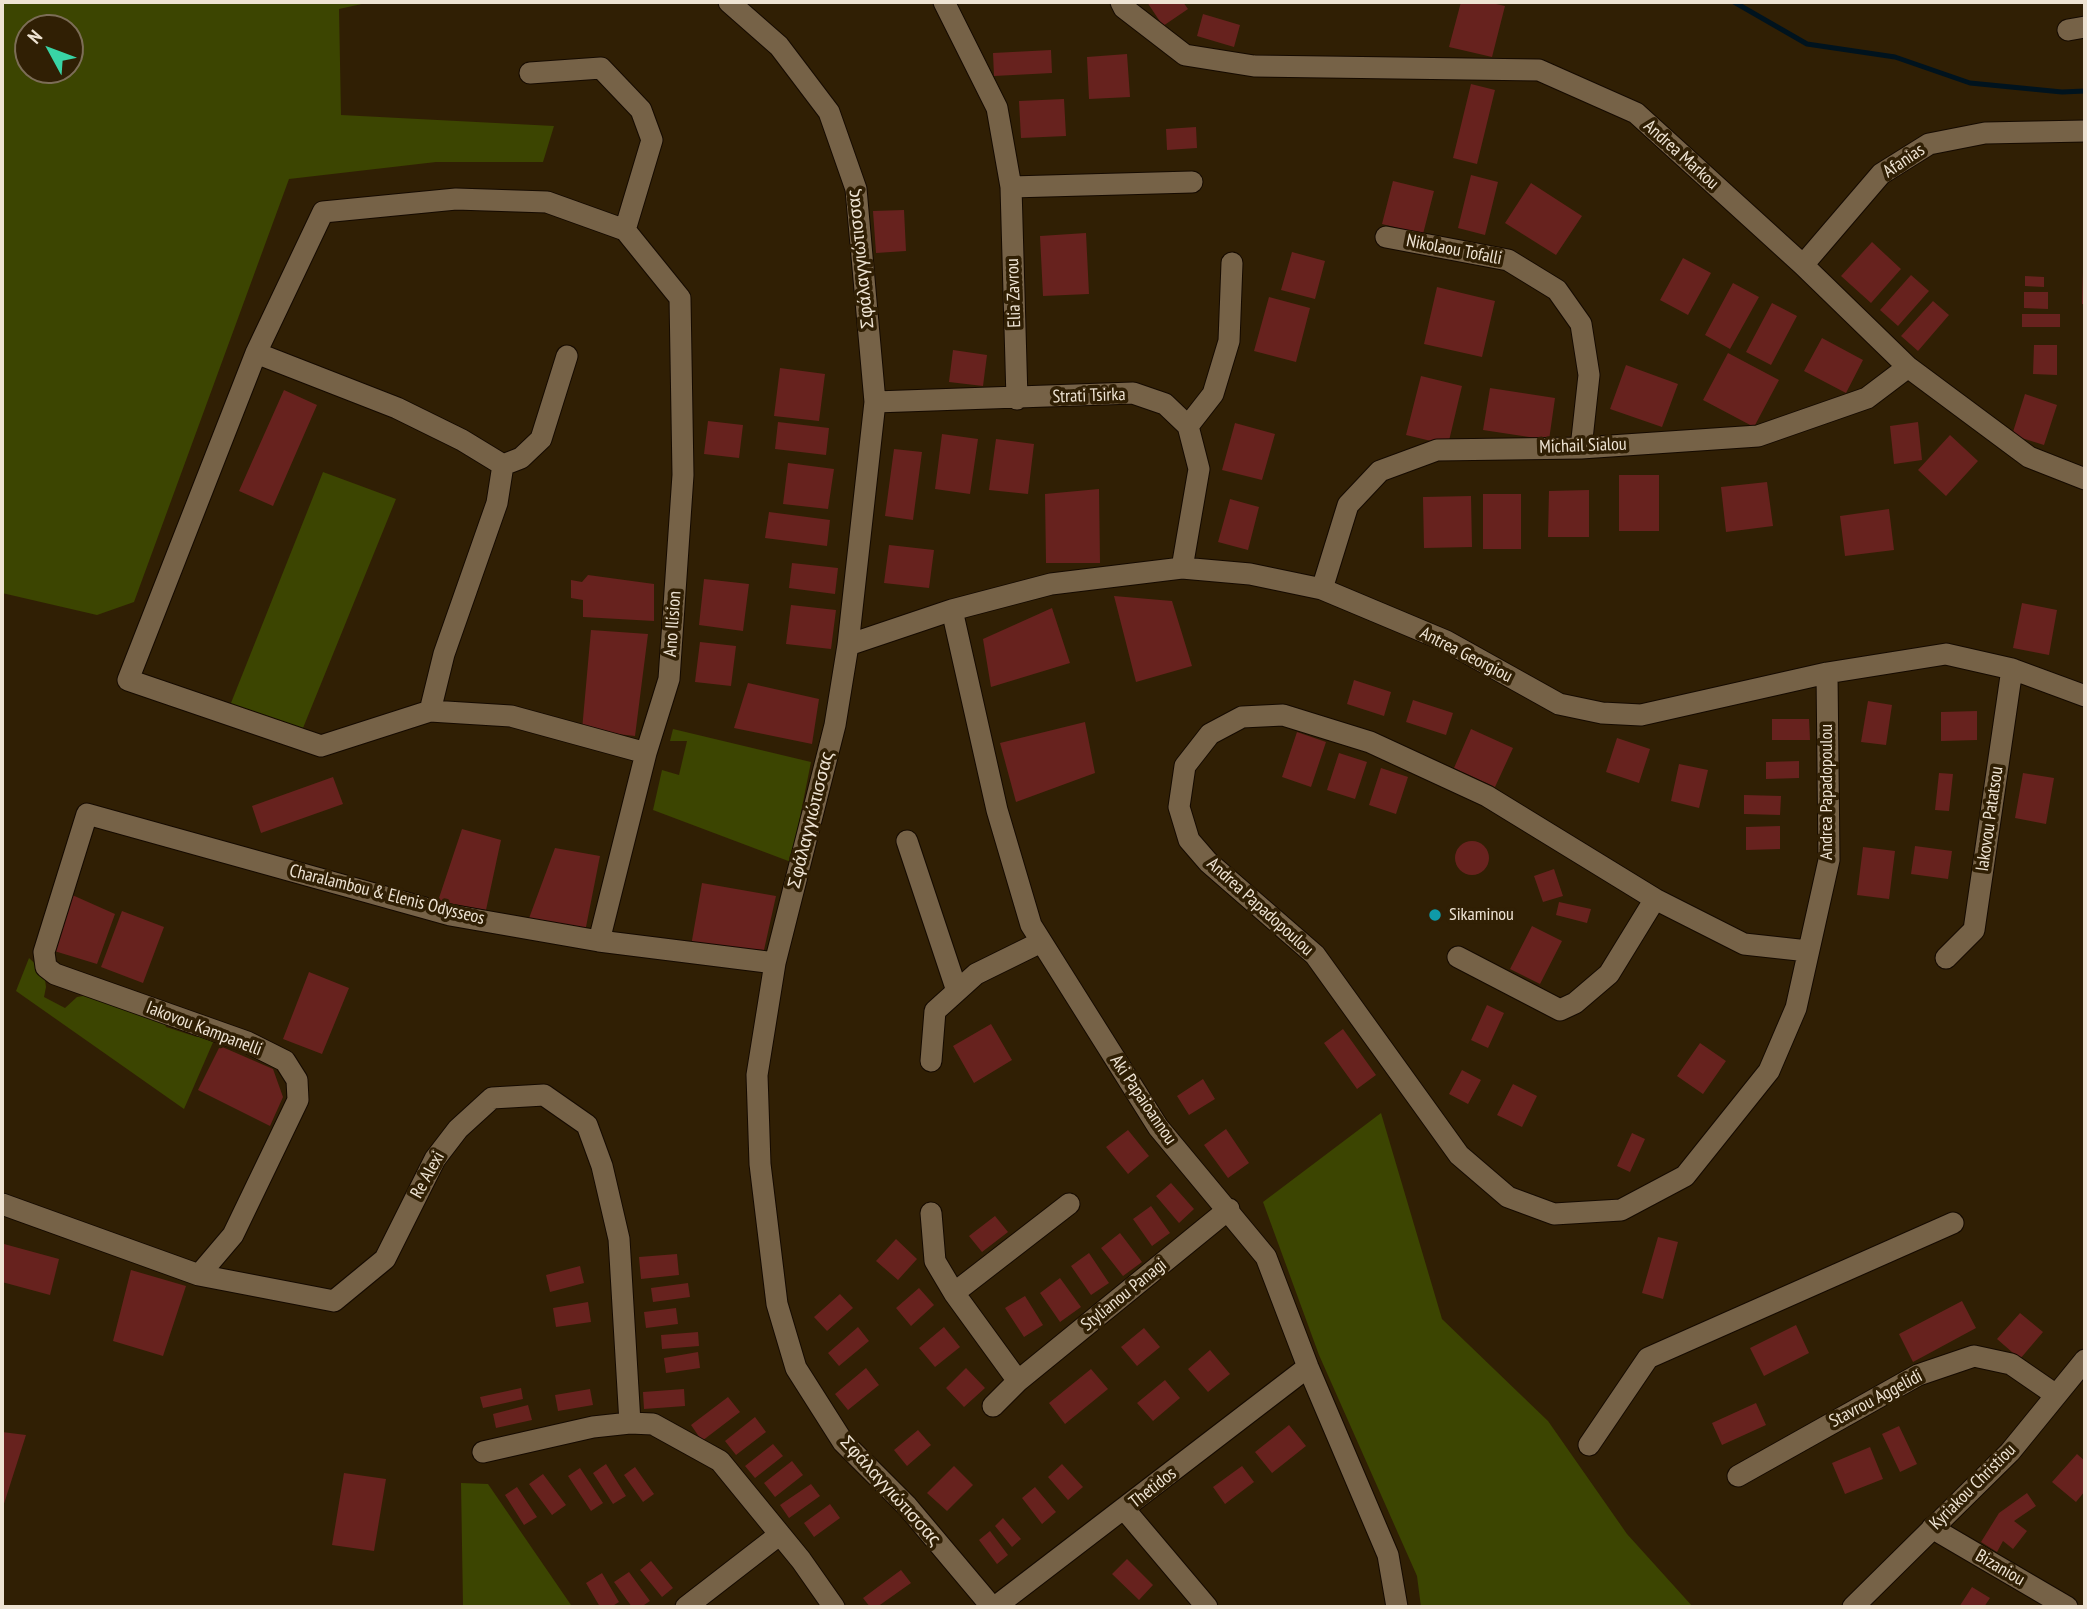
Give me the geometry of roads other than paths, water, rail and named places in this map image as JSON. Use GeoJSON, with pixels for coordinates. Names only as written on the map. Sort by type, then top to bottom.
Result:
{"type":"FeatureCollection","features":[{"type":"Feature","properties":{"kind":"street","name":"Σφάλαγγιώτισσας"},"geometry":{"type":"LineString","coordinates":[[729,2],[779,46],[829,112],[856,189],[875,402],[848,645],[835,725],[775,963],[757,1075],[760,1164],[777,1304],[796,1368],[843,1442],[907,1506],[994,1607]]}},
{"type":"Feature","properties":{"kind":"street","name":"Elia Zavrou"},"geometry":{"type":"LineString","coordinates":[[944,2],[997,108],[1011,187],[1017,399]]}},
{"type":"Feature","properties":{"kind":"street","name":"Andrea Markou"},"geometry":{"type":"LineString","coordinates":[[1121,2],[1124,8],[1185,55],[1254,66],[1539,70],[1636,113],[1803,265],[1908,367],[2029,457],[2085,479]]}},
{"type":"Feature","properties":{"kind":"street"},"geometry":{"type":"LineString","coordinates":[[530,73],[601,68],[641,110],[652,140],[625,230],[547,201],[456,199],[323,212],[256,353],[128,680],[321,746],[430,711],[511,716],[646,753]]}},
{"type":"Feature","properties":{"kind":"street","name":"Afanias"},"geometry":{"type":"LineString","coordinates":[[1803,265],[1881,174],[1929,144],[1985,133],[2085,131]]}},
{"type":"Feature","properties":{"kind":"street"},"geometry":{"type":"LineString","coordinates":[[1011,187],[1192,182]]}},
{"type":"Feature","properties":{"kind":"street","name":"Ano Ilision"},"geometry":{"type":"LineString","coordinates":[[599,941],[646,753],[669,679],[683,475],[680,298],[625,230]]}},
{"type":"Feature","properties":{"kind":"street","name":"Nikolaou Tofalli"},"geometry":{"type":"LineString","coordinates":[[1386,237],[1508,260],[1556,290],[1581,324],[1589,375],[1581,448]]}},
{"type":"Feature","properties":{"kind":"street"},"geometry":{"type":"LineString","coordinates":[[1182,568],[1199,469],[1188,426],[1213,394],[1229,341],[1232,263]]}},
{"type":"Feature","properties":{"kind":"street"},"geometry":{"type":"LineString","coordinates":[[256,353],[397,408],[462,440],[503,465]]}},
{"type":"Feature","properties":{"kind":"street"},"geometry":{"type":"LineString","coordinates":[[503,465],[521,458],[541,439],[567,356]]}},
{"type":"Feature","properties":{"kind":"street","name":"Michail Sialou"},"geometry":{"type":"LineString","coordinates":[[1322,589],[1348,505],[1380,471],[1437,450],[1581,448],[1758,436],[1867,398],[1908,367]]}},
{"type":"Feature","properties":{"kind":"street","name":"Strati Tsirka"},"geometry":{"type":"LineString","coordinates":[[875,402],[1133,393],[1165,404],[1188,426]]}},
{"type":"Feature","properties":{"kind":"street"},"geometry":{"type":"LineString","coordinates":[[430,711],[444,654],[497,503],[503,465]]}},
{"type":"Feature","properties":{"kind":"street","name":"Antrea Georgiou"},"geometry":{"type":"LineString","coordinates":[[848,645],[952,610],[1051,584],[1182,568],[1250,574],[1322,589],[1446,641],[1559,704],[1602,713],[1642,715],[1828,673],[1946,654],[2012,669],[2085,695]]}},
{"type":"Feature","properties":{"kind":"street","name":"Aki Papaioannou"},"geometry":{"type":"LineString","coordinates":[[952,610],[997,810],[1031,925],[1158,1127],[1229,1209],[1266,1257],[1308,1367],[1388,1555],[1397,1607]]}},
{"type":"Feature","properties":{"kind":"street","name":"Iakovou Patatsou"},"geometry":{"type":"LineString","coordinates":[[1947,958],[1974,930],[2012,669]]}},
{"type":"Feature","properties":{"kind":"street","name":"Andrea Papadopoulou"},"geometry":{"type":"LineString","coordinates":[[1808,951],[1744,944],[1655,899],[1487,796],[1370,742],[1283,715],[1242,717],[1210,734],[1185,766],[1179,807],[1189,840],[1209,862],[1315,955],[1459,1155],[1508,1197],[1554,1214],[1621,1210],[1685,1175],[1769,1071],[1796,1008],[1829,860],[1828,673]]}},
{"type":"Feature","properties":{"kind":"street","name":"Charalambou & Elenis Odysseos"},"geometry":{"type":"LineString","coordinates":[[49,971],[44,963],[44,952],[87,814],[450,915],[599,941],[775,963]]}},
{"type":"Feature","properties":{"kind":"street"},"geometry":{"type":"LineString","coordinates":[[907,841],[957,991]]}},
{"type":"Feature","properties":{"kind":"street"},"geometry":{"type":"LineString","coordinates":[[1458,957],[1560,1010],[1575,1003],[1609,974],[1655,899]]}},
{"type":"Feature","properties":{"kind":"street"},"geometry":{"type":"LineString","coordinates":[[931,1061],[935,1011],[976,974],[1041,942]]}},
{"type":"Feature","properties":{"kind":"street","name":"Iakovou Kampanelli"},"geometry":{"type":"LineString","coordinates":[[49,971],[247,1042],[285,1061],[297,1080],[298,1100],[233,1235],[199,1275]]}},
{"type":"Feature","properties":{"kind":"street","name":"Re Alexi"},"geometry":{"type":"LineString","coordinates":[[2,1204],[199,1275],[334,1301],[384,1259],[435,1159],[458,1129],[492,1098],[544,1095],[587,1125],[602,1166],[619,1239],[631,1423]]}},
{"type":"Feature","properties":{"kind":"street"},"geometry":{"type":"LineString","coordinates":[[954,1293],[1069,1204]]}},
{"type":"Feature","properties":{"kind":"street","name":"Stylianou Panagi"},"geometry":{"type":"LineString","coordinates":[[993,1406],[1018,1381],[1229,1209]]}},
{"type":"Feature","properties":{"kind":"street"},"geometry":{"type":"LineString","coordinates":[[932,1213],[935,1261],[954,1293],[1018,1381]]}},
{"type":"Feature","properties":{"kind":"street"},"geometry":{"type":"LineString","coordinates":[[1589,1445],[1648,1358],[1954,1223]]}},
{"type":"Feature","properties":{"kind":"street","name":"Stavrou Aggelidi"},"geometry":{"type":"LineString","coordinates":[[1738,1476],[1917,1375],[1974,1356],[2011,1364],[2056,1395]]}},
{"type":"Feature","properties":{"kind":"street","name":"Kyriakou Christiou"},"geometry":{"type":"LineString","coordinates":[[1853,1607],[2010,1452],[2085,1360]]}},
{"type":"Feature","properties":{"kind":"street","name":"Thetidos"},"geometry":{"type":"LineString","coordinates":[[994,1607],[1125,1510],[1308,1367]]}},
{"type":"Feature","properties":{"kind":"street"},"geometry":{"type":"LineString","coordinates":[[483,1452],[593,1427],[653,1424],[720,1461],[834,1607]]}},
{"type":"Feature","properties":{"kind":"street"},"geometry":{"type":"LineString","coordinates":[[1125,1510],[1207,1607]]}},
{"type":"Feature","properties":{"kind":"street","name":"Bizaniou"},"geometry":{"type":"LineString","coordinates":[[1932,1528],[2067,1607]]}},
{"type":"Feature","properties":{"kind":"street"},"geometry":{"type":"LineString","coordinates":[[686,1607],[779,1535]]}},
{"type":"Feature","properties":{"kind":"waterway"},"geometry":{"type":"LineString","coordinates":[[1734,2],[1807,44],[1895,57],[1970,83],[2062,92],[2085,91]]}},
{"type":"Feature","properties":{"kind":"place","name":"Sikaminou"},"geometry":{"type":"Point","coordinates":[1435,915]}}]}
